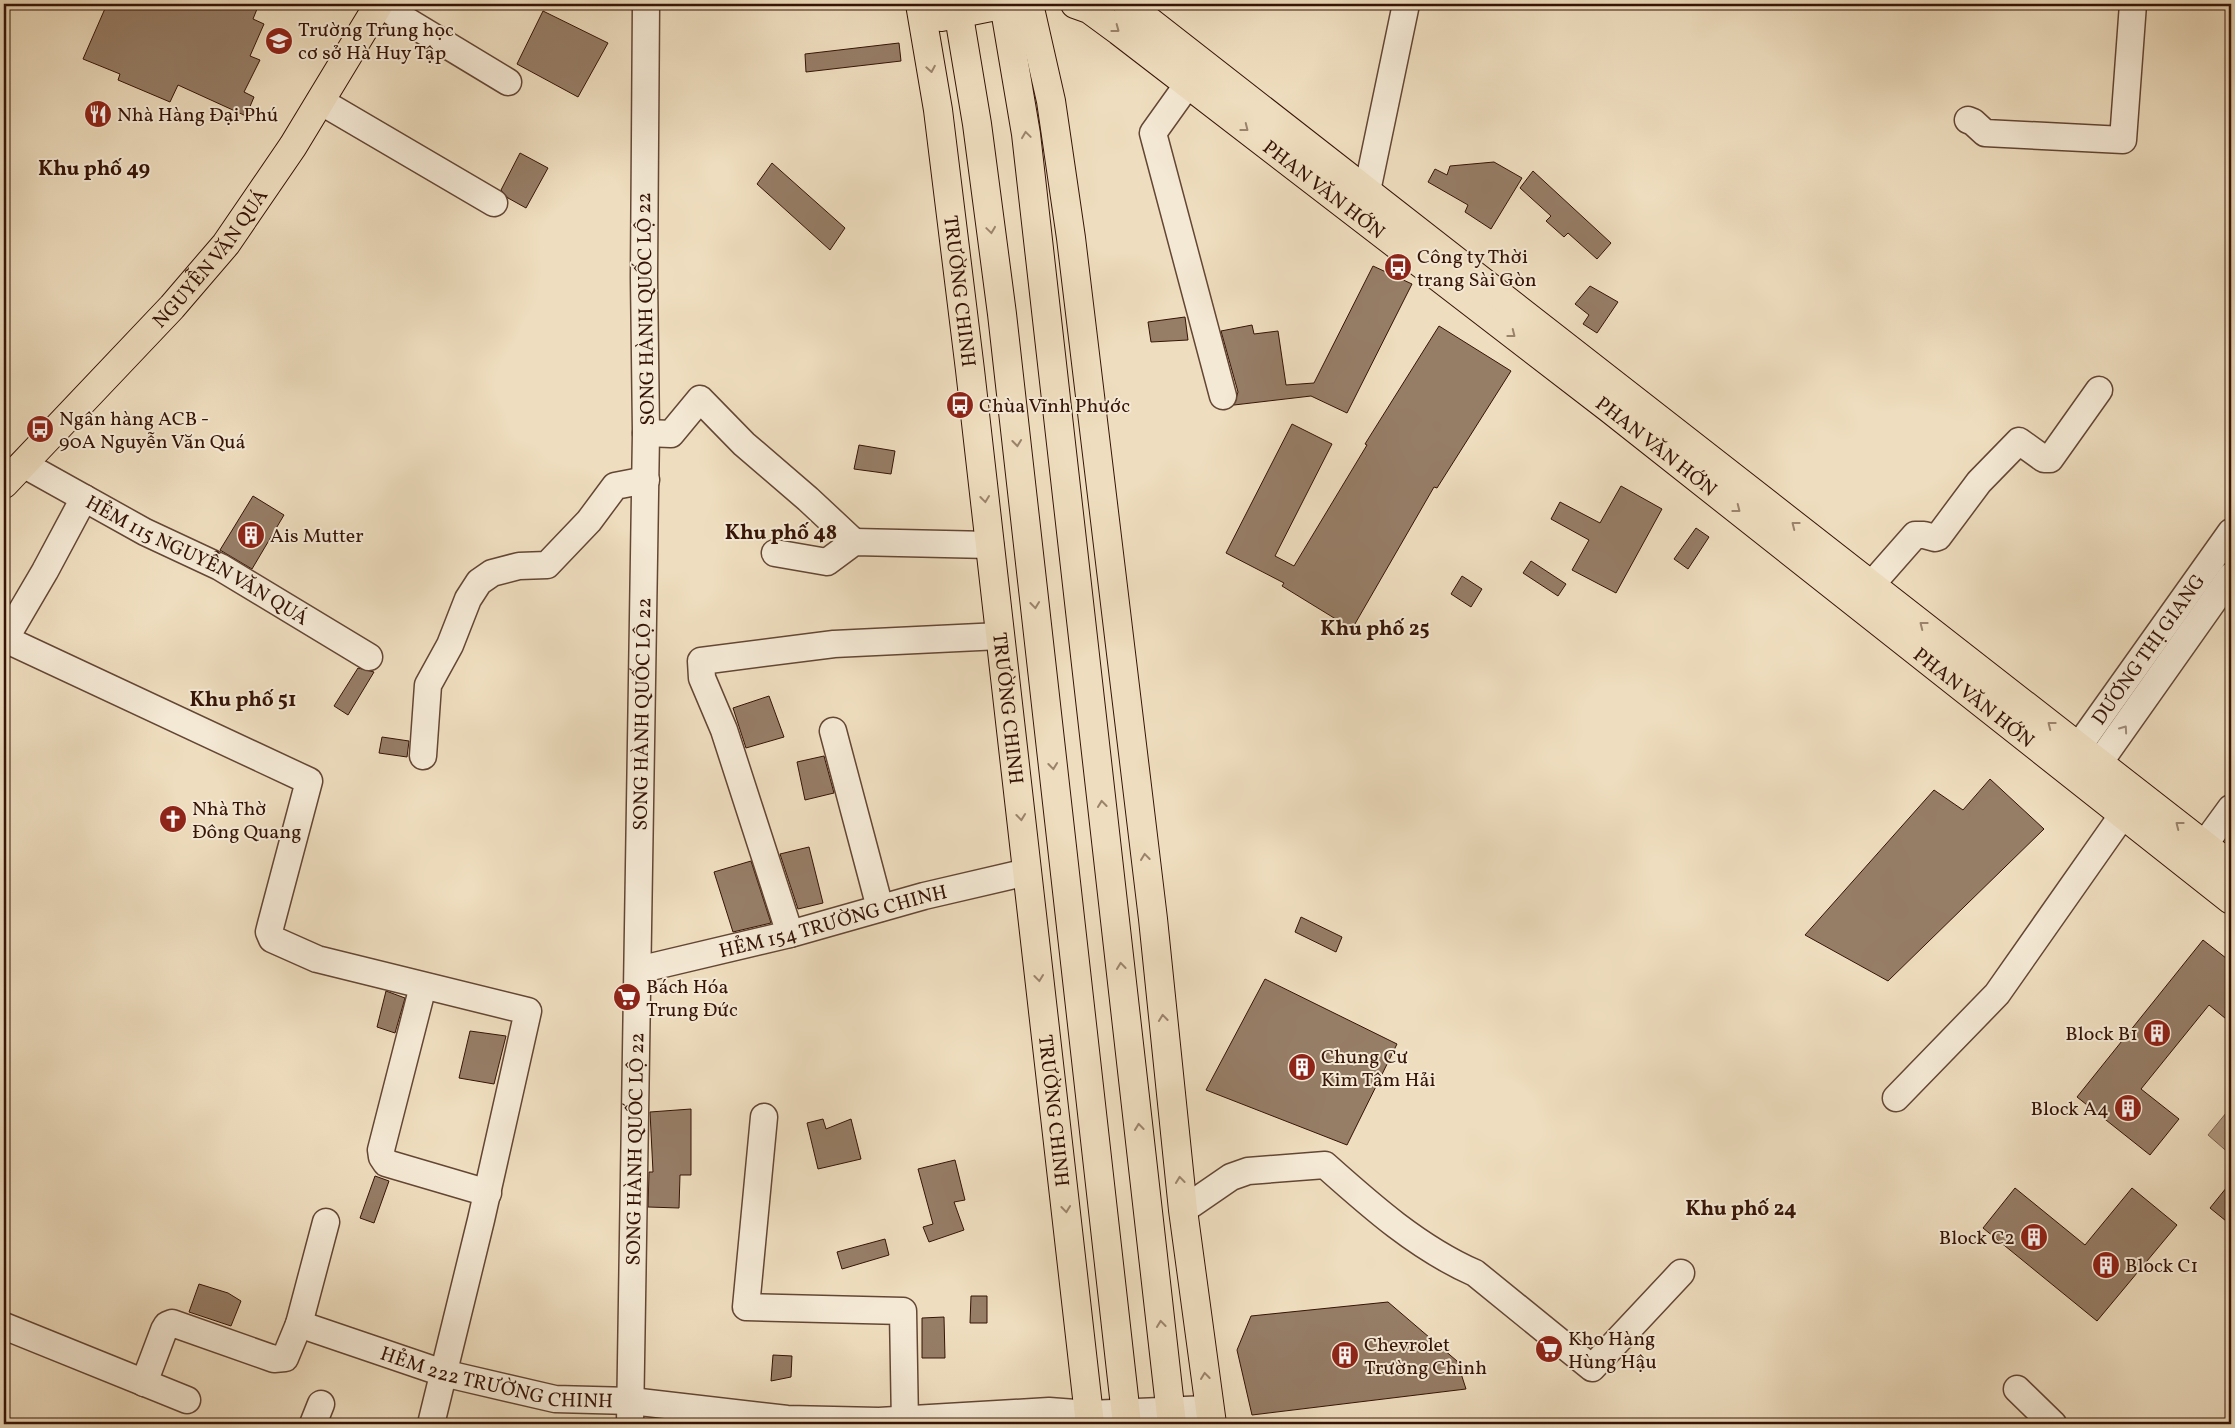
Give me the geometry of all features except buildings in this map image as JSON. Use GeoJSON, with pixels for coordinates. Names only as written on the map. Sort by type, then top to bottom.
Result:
{"type":"FeatureCollection","features":[{"type":"Feature","properties":{"kind":"main road","name":"NGUYỄN VĂN QUÁ"},"geometry":{"type":"LineString","coordinates":[[4,484],[172,308],[226,244],[293,146],[379,4]]}},
{"type":"Feature","properties":{"kind":"main road"},"geometry":{"type":"LineString","coordinates":[[921,12],[1004,4],[1026,134],[1172,1418]]}},
{"type":"Feature","properties":{"kind":"main road"},"geometry":{"type":"LineString","coordinates":[[1029,4],[1051,101],[1071,238],[1153,919],[1183,1210],[1210,1417]]}},
{"type":"Feature","properties":{"kind":"main road","name":"PHAN VĂN HỚN"},"geometry":{"type":"LineString","coordinates":[[1075,4],[1090,9],[1188,84],[1496,307],[1871,585],[2072,757]]}},
{"type":"Feature","properties":{"kind":"main road","name":"PHAN VĂN HỚN"},"geometry":{"type":"LineString","coordinates":[[1127,4],[1367,191],[1496,307],[2072,757],[2093,773],[2204,845],[2231,866]]}},
{"type":"Feature","properties":{"kind":"main road","name":"TRƯỜNG CHINH"},"geometry":{"type":"LineString","coordinates":[[958,8],[977,124],[1002,314],[1127,1419]]}},
{"type":"Feature","properties":{"kind":"main road","name":"TRƯỜNG CHINH"},"geometry":{"type":"LineString","coordinates":[[921,12],[938,110],[990,545],[1089,1419]]}},
{"type":"Feature","properties":{"kind":"main road","name":"PHAN VĂN HỚN"},"geometry":{"type":"LineString","coordinates":[[2093,773],[2124,813],[2231,900]]}},
{"type":"Feature","properties":{"kind":"street"},"geometry":{"type":"LineString","coordinates":[[379,4],[508,82]]}},
{"type":"Feature","properties":{"kind":"street","name":"SONG HÀNH QUỐC LỘ 22"},"geometry":{"type":"LineString","coordinates":[[631,1413],[646,480],[644,277],[646,4]]}},
{"type":"Feature","properties":{"kind":"street"},"geometry":{"type":"LineString","coordinates":[[1367,191],[1406,4]]}},
{"type":"Feature","properties":{"kind":"street"},"geometry":{"type":"LineString","coordinates":[[1968,120],[1985,133],[2123,140],[2133,4]]}},
{"type":"Feature","properties":{"kind":"street"},"geometry":{"type":"LineString","coordinates":[[1188,84],[1153,133],[1222,396]]}},
{"type":"Feature","properties":{"kind":"street"},"geometry":{"type":"LineString","coordinates":[[320,101],[494,203]]}},
{"type":"Feature","properties":{"kind":"street"},"geometry":{"type":"LineString","coordinates":[[1871,585],[1915,535],[1938,537],[1979,482],[2019,441],[2044,459],[2050,459],[2098,390]]}},
{"type":"Feature","properties":{"kind":"street"},"geometry":{"type":"LineString","coordinates":[[646,433],[671,434],[700,399],[744,444],[808,499],[854,542]]}},
{"type":"Feature","properties":{"kind":"street","name":"HẺM 115 NGUYỄN VĂN QUÁ"},"geometry":{"type":"LineString","coordinates":[[23,464],[145,532],[220,567],[369,657]]}},
{"type":"Feature","properties":{"kind":"street"},"geometry":{"type":"LineString","coordinates":[[423,756],[428,685],[450,645],[468,599],[479,582],[492,573],[519,566],[547,565],[589,521],[615,486],[646,480]]}},
{"type":"Feature","properties":{"kind":"street"},"geometry":{"type":"LineString","coordinates":[[84,498],[4,640],[309,781],[269,932],[272,939],[317,960],[528,1011],[488,1192],[431,1424]]}},
{"type":"Feature","properties":{"kind":"street","name":"DƯƠNG THỊ GIANG"},"geometry":{"type":"LineString","coordinates":[[2072,757],[2231,532]]}},
{"type":"Feature","properties":{"kind":"street"},"geometry":{"type":"LineString","coordinates":[[775,553],[827,562],[854,542],[990,545]]}},
{"type":"Feature","properties":{"kind":"street","name":"DƯƠNG THỊ GIANG"},"geometry":{"type":"LineString","coordinates":[[2093,773],[2231,576]]}},
{"type":"Feature","properties":{"kind":"street"},"geometry":{"type":"LineString","coordinates":[[790,934],[724,730],[702,678],[701,661],[834,644],[1000,636]]}},
{"type":"Feature","properties":{"kind":"street"},"geometry":{"type":"LineString","coordinates":[[833,731],[880,908]]}},
{"type":"Feature","properties":{"kind":"street"},"geometry":{"type":"LineString","coordinates":[[2204,845],[2231,808]]}},
{"type":"Feature","properties":{"kind":"street"},"geometry":{"type":"LineString","coordinates":[[1896,1098],[1997,994],[2124,813]]}},
{"type":"Feature","properties":{"kind":"street","name":"HẺM 154 TRƯỜNG CHINH"},"geometry":{"type":"LineString","coordinates":[[638,970],[790,934],[880,908],[1027,872]]}},
{"type":"Feature","properties":{"kind":"street"},"geometry":{"type":"LineString","coordinates":[[423,986],[381,1150],[382,1157],[386,1163],[488,1192]]}},
{"type":"Feature","properties":{"kind":"street"},"geometry":{"type":"LineString","coordinates":[[764,1117],[746,1307],[902,1311],[905,1422]]}},
{"type":"Feature","properties":{"kind":"street"},"geometry":{"type":"LineString","coordinates":[[1183,1210],[1230,1178],[1248,1171],[1325,1165],[1388,1220],[1458,1266],[1475,1273],[1592,1368],[1681,1273]]}},
{"type":"Feature","properties":{"kind":"street"},"geometry":{"type":"LineString","coordinates":[[144,1383],[167,1325],[178,1325],[281,1360],[288,1354],[299,1324],[326,1222]]}},
{"type":"Feature","properties":{"kind":"street","name":"HẺM 222 TRƯỜNG CHINH"},"geometry":{"type":"LineString","coordinates":[[299,1324],[443,1372],[556,1399],[631,1413],[905,1422],[1049,1411],[1089,1419]]}},
{"type":"Feature","properties":{"kind":"street"},"geometry":{"type":"LineString","coordinates":[[4,1326],[187,1400]]}},
{"type":"Feature","properties":{"kind":"street"},"geometry":{"type":"LineString","coordinates":[[2016,1389],[2053,1424]]}},
{"type":"Feature","properties":{"kind":"street"},"geometry":{"type":"LineString","coordinates":[[1089,1419],[1210,1417]]}},
{"type":"Feature","properties":{"kind":"shaded area"},"geometry":{"type":"Polygon","coordinates":[[[2231,1107],[2231,1155],[2208,1135],[2231,1107]]]}},
{"type":"Feature","properties":{"kind":"place","name":"Trường Trung học cơ sở Hà Huy Tập"},"geometry":{"type":"Point","coordinates":[279,41]}},
{"type":"Feature","properties":{"kind":"place","name":"Nhà Hàng Đại Phú"},"geometry":{"type":"Point","coordinates":[98,114]}},
{"type":"Feature","properties":{"kind":"place","name":"Công ty Thời trang Sài Gòn"},"geometry":{"type":"Point","coordinates":[1398,267]}},
{"type":"Feature","properties":{"kind":"place","name":"Chùa Vĩnh Phước"},"geometry":{"type":"Point","coordinates":[960,405]}},
{"type":"Feature","properties":{"kind":"place","name":"Ngân hàng ACB - 90A Nguyễn Văn Quá"},"geometry":{"type":"Point","coordinates":[40,429]}},
{"type":"Feature","properties":{"kind":"place","name":"Ais Mutter"},"geometry":{"type":"Point","coordinates":[251,535]}},
{"type":"Feature","properties":{"kind":"place","name":"Nhà Thờ Đông Quang"},"geometry":{"type":"Point","coordinates":[173,819]}},
{"type":"Feature","properties":{"kind":"place","name":"Bách Hóa Trung Đức"},"geometry":{"type":"Point","coordinates":[627,997]}},
{"type":"Feature","properties":{"kind":"place","name":"Block B1"},"geometry":{"type":"Point","coordinates":[2157,1033]}},
{"type":"Feature","properties":{"kind":"place","name":"Chung Cư Kim Tâm Hải"},"geometry":{"type":"Point","coordinates":[1302,1067]}},
{"type":"Feature","properties":{"kind":"place","name":"Block A4"},"geometry":{"type":"Point","coordinates":[2128,1108]}},
{"type":"Feature","properties":{"kind":"place","name":"Block C2"},"geometry":{"type":"Point","coordinates":[2034,1237]}},
{"type":"Feature","properties":{"kind":"place","name":"Block C1"},"geometry":{"type":"Point","coordinates":[2106,1265]}},
{"type":"Feature","properties":{"kind":"place","name":"Kho Hàng Hùng Hậu"},"geometry":{"type":"Point","coordinates":[1549,1349]}},
{"type":"Feature","properties":{"kind":"place","name":"Chevrolet Trường Chinh"},"geometry":{"type":"Point","coordinates":[1345,1355]}},
{"type":"Feature","properties":{"kind":"district","name":"Khu phố 49"},"geometry":{"type":"Point","coordinates":[94,168]}},
{"type":"Feature","properties":{"kind":"district","name":"Khu phố 48"},"geometry":{"type":"Point","coordinates":[781,532]}},
{"type":"Feature","properties":{"kind":"district","name":"Khu phố 25"},"geometry":{"type":"Point","coordinates":[1375,628]}},
{"type":"Feature","properties":{"kind":"district","name":"Khu phố 51"},"geometry":{"type":"Point","coordinates":[243,699]}},
{"type":"Feature","properties":{"kind":"district","name":"Khu phố 24"},"geometry":{"type":"Point","coordinates":[1741,1208]}}]}
